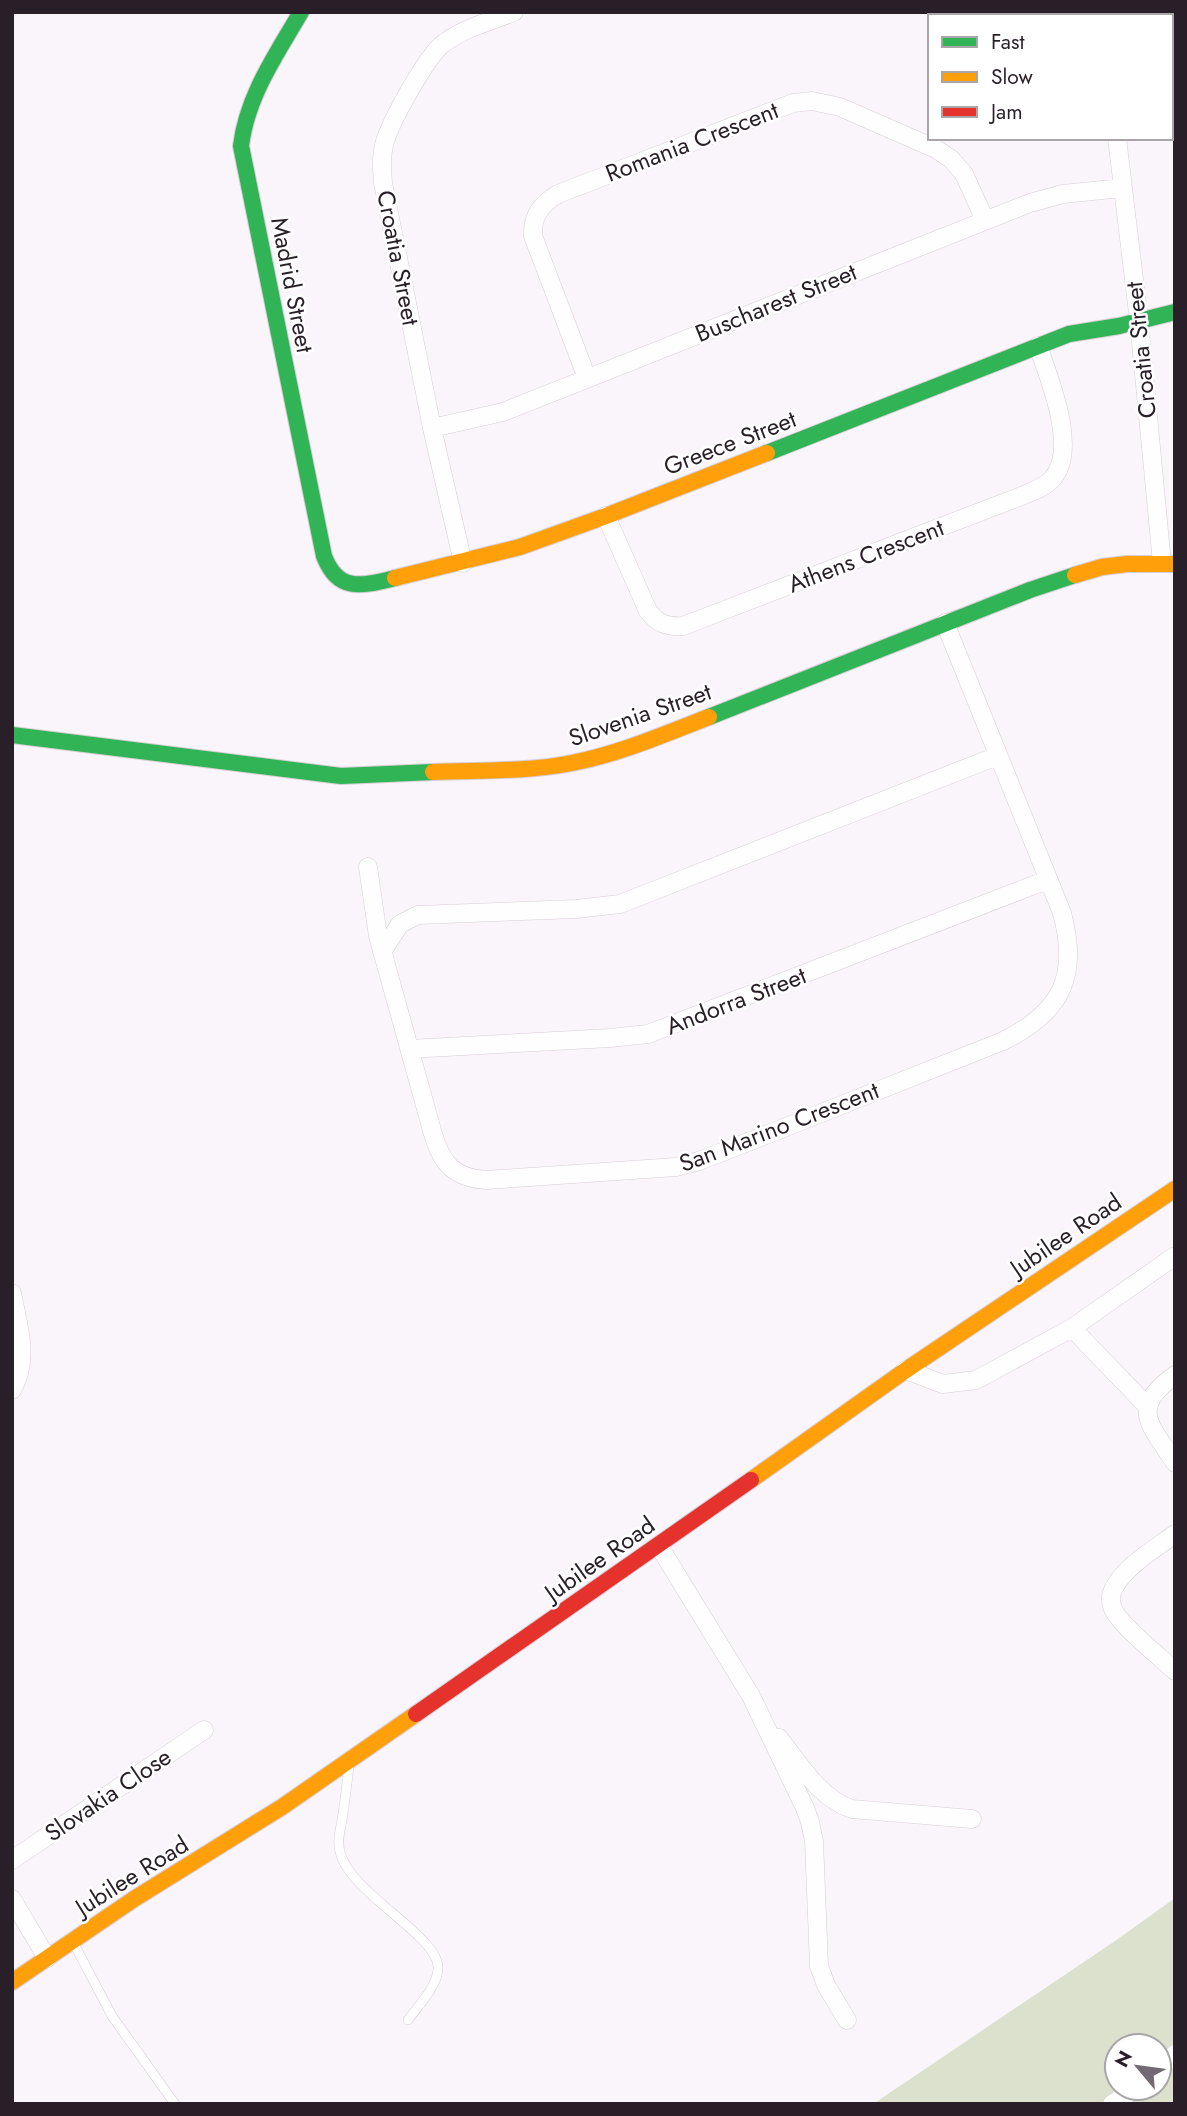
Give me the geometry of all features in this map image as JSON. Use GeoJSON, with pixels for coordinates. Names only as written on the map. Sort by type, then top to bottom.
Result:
{"type":"FeatureCollection","features":[{"type":"Feature","properties":{"kind":"street","name":"Madrid Street"},"geometry":{"type":"LineString","coordinates":[[301,12],[249,108],[241,146],[321,546],[327,564],[335,576]]}},
{"type":"Feature","properties":{"kind":"street","name":"Croatia Street"},"geometry":{"type":"LineString","coordinates":[[463,563],[432,428],[383,183],[383,147],[390,128],[424,65],[437,49],[455,36],[514,12]]}},
{"type":"Feature","properties":{"kind":"street","name":"Romania Crescent"},"geometry":{"type":"LineString","coordinates":[[587,378],[533,236],[533,224],[539,209],[558,194],[793,103],[811,101],[841,107],[943,154],[964,173],[985,220]]}},
{"type":"Feature","properties":{"kind":"street","name":"Croatia Street"},"geometry":{"type":"LineString","coordinates":[[1117,140],[1168,563]]}},
{"type":"Feature","properties":{"kind":"street","name":"Buscharest Street"},"geometry":{"type":"LineString","coordinates":[[432,428],[503,412],[1030,203],[1063,194],[1122,188]]}},
{"type":"Feature","properties":{"kind":"street","name":"Greece Street"},"geometry":{"type":"LineString","coordinates":[[335,576],[352,585],[367,585],[520,547],[606,516],[1069,334],[1175,312]]}},
{"type":"Feature","properties":{"kind":"street","name":"Athens Crescent"},"geometry":{"type":"LineString","coordinates":[[606,516],[648,611],[655,621],[671,627],[702,620],[1024,495],[1042,487],[1054,477],[1062,453],[1063,432],[1059,410],[1038,346]]}},
{"type":"Feature","properties":{"kind":"street","name":"Slovenia Street"},"geometry":{"type":"LineString","coordinates":[[12,735],[330,776],[543,767],[573,763],[632,746],[1085,571],[1126,564],[1168,563]]}},
{"type":"Feature","properties":{"kind":"street","name":"San Marino Crescent"},"geometry":{"type":"LineString","coordinates":[[368,867],[382,952],[438,1150],[450,1167],[467,1177],[486,1180],[677,1167],[1003,1041],[1027,1028],[1055,1000],[1062,988],[1070,956],[1062,913],[945,623]]}},
{"type":"Feature","properties":{"kind":"street"},"geometry":{"type":"LineString","coordinates":[[382,952],[400,924],[418,915],[576,909],[620,904],[997,755]]}},
{"type":"Feature","properties":{"kind":"street","name":"Andorra Street"},"geometry":{"type":"LineString","coordinates":[[408,1049],[648,1034],[1047,880]]}},
{"type":"Feature","properties":{"kind":"street","name":"Jubilee Road"},"geometry":{"type":"LineString","coordinates":[[12,1982],[350,1759],[659,1546],[906,1370],[1175,1189]]}},
{"type":"Feature","properties":{"kind":"street"},"geometry":{"type":"LineString","coordinates":[[906,1370],[943,1384],[976,1380],[1072,1328],[1175,1255]]}},
{"type":"Feature","properties":{"kind":"street"},"geometry":{"type":"LineString","coordinates":[[12,1293],[22,1356],[12,1390]]}},
{"type":"Feature","properties":{"kind":"street"},"geometry":{"type":"LineString","coordinates":[[1072,1328],[1148,1407]]}},
{"type":"Feature","properties":{"kind":"street"},"geometry":{"type":"LineString","coordinates":[[1175,1375],[1157,1390],[1148,1407],[1147,1417],[1151,1429],[1175,1463]]}},
{"type":"Feature","properties":{"kind":"street"},"geometry":{"type":"LineString","coordinates":[[1175,1534],[1120,1579],[1111,1596],[1112,1606],[1119,1618],[1175,1671]]}},
{"type":"Feature","properties":{"kind":"street"},"geometry":{"type":"LineString","coordinates":[[659,1546],[751,1696],[810,1822],[814,1841],[819,1966],[826,1985],[847,2020]]}},
{"type":"Feature","properties":{"kind":"street"},"geometry":{"type":"LineString","coordinates":[[765,1725],[827,1796],[842,1806],[972,1819]]}},
{"type":"Feature","properties":{"kind":"street","name":"Slovakia Close"},"geometry":{"type":"LineString","coordinates":[[12,1860],[204,1730]]}},
{"type":"Feature","properties":{"kind":"street"},"geometry":{"type":"LineString","coordinates":[[12,1899],[47,1958]]}},
{"type":"Feature","properties":{"kind":"lane"},"geometry":{"type":"LineString","coordinates":[[350,1759],[339,1835],[339,1850],[344,1866],[355,1881],[414,1932],[438,1964],[435,1982],[408,2020]]}},
{"type":"Feature","properties":{"kind":"lane"},"geometry":{"type":"LineString","coordinates":[[72,1941],[112,2016],[175,2104]]}},
{"type":"Feature","properties":{"kind":"green space"},"geometry":{"type":"Polygon","coordinates":[[[1175,1898],[1175,2104],[873,2104],[1115,1941],[1175,1898]]]}},
{"type":"Feature","properties":{"kind":"traffic: fast"},"geometry":{"type":"LineString","coordinates":[[301,12],[256,93],[249,110],[241,146],[324,556],[336,576],[352,584],[395,578]]}},
{"type":"Feature","properties":{"kind":"traffic: fast"},"geometry":{"type":"LineString","coordinates":[[767,453],[1069,334],[1119,326],[1175,312]]}},
{"type":"Feature","properties":{"kind":"traffic: fast"},"geometry":{"type":"LineString","coordinates":[[709,717],[1030,590],[1075,575]]}},
{"type":"Feature","properties":{"kind":"traffic: fast"},"geometry":{"type":"LineString","coordinates":[[12,735],[341,776],[433,772]]}},
{"type":"Feature","properties":{"kind":"traffic: slow"},"geometry":{"type":"LineString","coordinates":[[395,578],[520,547],[767,453]]}},
{"type":"Feature","properties":{"kind":"traffic: slow"},"geometry":{"type":"LineString","coordinates":[[1075,575],[1102,567],[1127,564],[1175,564]]}},
{"type":"Feature","properties":{"kind":"traffic: slow"},"geometry":{"type":"LineString","coordinates":[[433,772],[520,769],[572,763],[624,749],[709,717]]}},
{"type":"Feature","properties":{"kind":"traffic: slow"},"geometry":{"type":"LineString","coordinates":[[751,1480],[906,1370],[1175,1189]]}},
{"type":"Feature","properties":{"kind":"traffic: slow"},"geometry":{"type":"LineString","coordinates":[[12,1982],[134,1899],[282,1807],[416,1714]]}},
{"type":"Feature","properties":{"kind":"traffic: jam"},"geometry":{"type":"LineString","coordinates":[[416,1714],[751,1480]]}}]}
